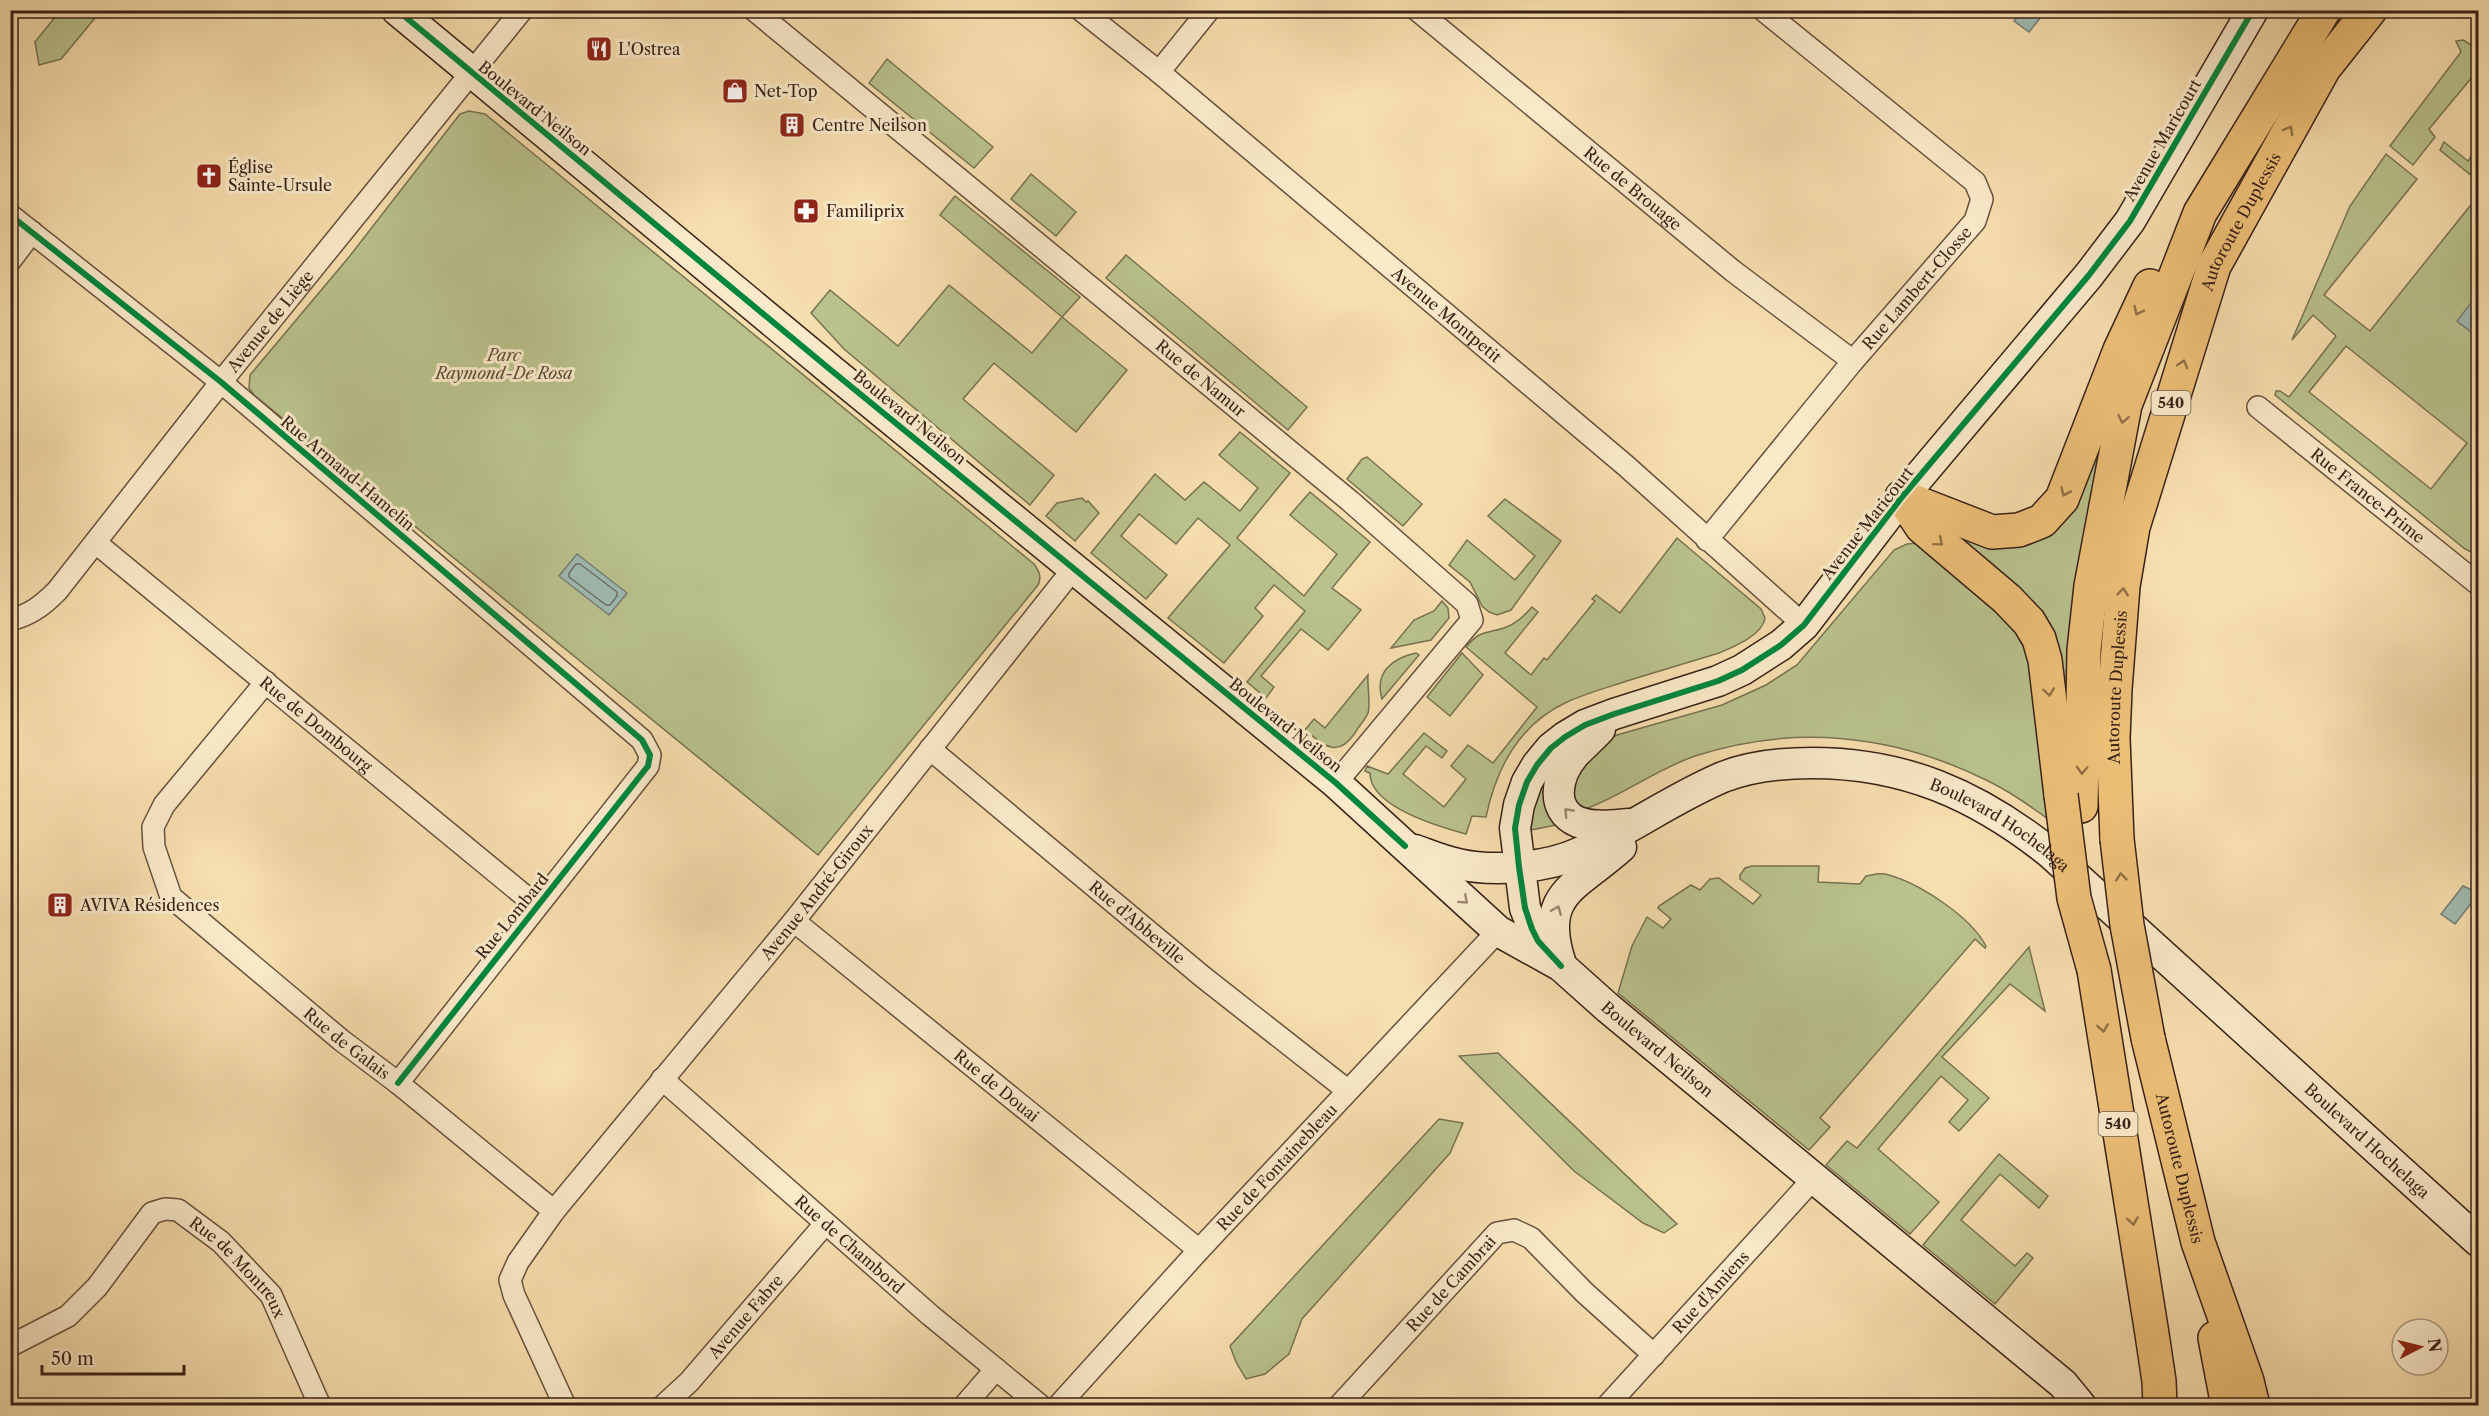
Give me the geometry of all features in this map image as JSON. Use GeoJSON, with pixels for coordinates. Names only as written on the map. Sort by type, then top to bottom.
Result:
{"type":"FeatureCollection","features":[{"type":"Feature","properties":{"kind":"highway"},"geometry":{"type":"LineString","coordinates":[[1902,497],[1992,532],[2019,530],[2042,521],[2062,499],[2120,350],[2195,193],[2300,30],[2319,10]]}},
{"type":"Feature","properties":{"kind":"highway","name":"Autoroute Duplessis"},"geometry":{"type":"LineString","coordinates":[[2160,1406],[2159,1381],[2094,970],[2071,800],[2091,586],[2125,405],[2200,213],[2325,10]]}},
{"type":"Feature","properties":{"kind":"highway","name":"Autoroute Duplessis"},"geometry":{"type":"LineString","coordinates":[[2246,1400],[2198,1242],[2148,1038],[2128,936],[2117,839],[2113,738],[2123,586],[2133,527],[2214,266],[2324,68],[2370,10]]}},
{"type":"Feature","properties":{"kind":"highway"},"geometry":{"type":"LineString","coordinates":[[1902,497],[1922,527],[2007,599],[2029,622],[2039,639],[2071,800]]}},
{"type":"Feature","properties":{"kind":"highway"},"geometry":{"type":"LineString","coordinates":[[2139,1406],[2137,1373],[2142,1278]]}},
{"type":"Feature","properties":{"kind":"main road","name":"Boulevard Neilson"},"geometry":{"type":"LineString","coordinates":[[397,10],[1336,783],[1498,931],[1561,966],[1608,1008],[2063,1384],[2081,1406]]}},
{"type":"Feature","properties":{"kind":"main road","name":"Avenue Maricourt"},"geometry":{"type":"LineString","coordinates":[[1561,966],[1538,941],[1532,929],[1525,908],[1519,867],[1515,828],[1527,782],[1537,765],[1565,737],[1614,714],[1718,681],[1742,670],[1781,645],[1804,625],[1902,497],[2089,275],[2130,221],[2253,10]]}},
{"type":"Feature","properties":{"kind":"main road"},"geometry":{"type":"LineString","coordinates":[[1614,714],[1573,756],[1562,775],[1558,789],[1562,810],[1577,822],[1605,826],[1630,824],[1660,810]]}},
{"type":"Feature","properties":{"kind":"main road","name":"Boulevard Hochelaga"},"geometry":{"type":"LineString","coordinates":[[1405,846],[1460,865],[1519,867],[1547,863],[1578,853],[1725,776],[1754,768],[1802,763],[1850,765],[1889,770],[1937,784],[1975,801],[2013,824],[2049,852],[2478,1241]]}},
{"type":"Feature","properties":{"kind":"main road"},"geometry":{"type":"LineString","coordinates":[[1561,966],[1552,939],[1554,917],[1562,900],[1583,875],[1612,854],[1660,810]]}},
{"type":"Feature","properties":{"kind":"street","name":"Avenue de Liège"},"geometry":{"type":"LineString","coordinates":[[10,620],[28,615],[41,607],[96,543],[221,382],[522,10]]}},
{"type":"Feature","properties":{"kind":"street","name":"Rue de Namur"},"geometry":{"type":"LineString","coordinates":[[754,10],[1350,501],[1467,603],[1472,621],[1336,783]]}},
{"type":"Feature","properties":{"kind":"street","name":"Avenue Montpetit"},"geometry":{"type":"LineString","coordinates":[[1081,10],[1159,72],[1625,465],[1804,625]]}},
{"type":"Feature","properties":{"kind":"street"},"geometry":{"type":"LineString","coordinates":[[1159,72],[1209,10]]}},
{"type":"Feature","properties":{"kind":"street","name":"Rue de Brouage"},"geometry":{"type":"LineString","coordinates":[[1417,10],[1733,271],[1853,361]]}},
{"type":"Feature","properties":{"kind":"street","name":"Rue Lambert-Closse"},"geometry":{"type":"LineString","coordinates":[[1707,540],[1853,361],[1975,221],[1982,199],[1975,182],[1764,10]]}},
{"type":"Feature","properties":{"kind":"street","name":"Rue Armand-Hamelin"},"geometry":{"type":"LineString","coordinates":[[10,215],[221,382],[642,740],[650,755],[648,766]]}},
{"type":"Feature","properties":{"kind":"street"},"geometry":{"type":"LineString","coordinates":[[10,261],[32,232]]}},
{"type":"Feature","properties":{"kind":"street","name":"Rue France-Prime"},"geometry":{"type":"LineString","coordinates":[[2258,407],[2478,584]]}},
{"type":"Feature","properties":{"kind":"street","name":"Rue de Dombourg"},"geometry":{"type":"LineString","coordinates":[[96,543],[537,906]]}},
{"type":"Feature","properties":{"kind":"street","name":"Avenue André-Giroux"},"geometry":{"type":"LineString","coordinates":[[554,1211],[794,921],[1074,568]]}},
{"type":"Feature","properties":{"kind":"street","name":"Rue de Galais"},"geometry":{"type":"LineString","coordinates":[[266,682],[164,805],[153,827],[154,847],[171,897],[341,1040],[398,1083],[554,1211]]}},
{"type":"Feature","properties":{"kind":"street","name":"Rue d'Abbeville"},"geometry":{"type":"LineString","coordinates":[[930,749],[1203,977],[1347,1090]]}},
{"type":"Feature","properties":{"kind":"street","name":"Rue Lombard"},"geometry":{"type":"LineString","coordinates":[[398,1083],[648,766]]}},
{"type":"Feature","properties":{"kind":"street","name":"Rue de Douai"},"geometry":{"type":"LineString","coordinates":[[794,921],[1199,1250]]}},
{"type":"Feature","properties":{"kind":"street","name":"Rue de Fontainebleau"},"geometry":{"type":"LineString","coordinates":[[1058,1406],[1347,1090],[1498,931]]}},
{"type":"Feature","properties":{"kind":"street","name":"Rue de Chambord"},"geometry":{"type":"LineString","coordinates":[[662,1079],[825,1224],[1041,1406]]}},
{"type":"Feature","properties":{"kind":"street","name":"Rue d'Amiens"},"geometry":{"type":"LineString","coordinates":[[1607,1406],[1815,1178]]}},
{"type":"Feature","properties":{"kind":"street","name":"Rue de Montreux"},"geometry":{"type":"LineString","coordinates":[[10,1346],[68,1316],[97,1287],[152,1214],[165,1209],[178,1210],[222,1242],[271,1295],[320,1406]]}},
{"type":"Feature","properties":{"kind":"street"},"geometry":{"type":"LineString","coordinates":[[554,1211],[518,1262],[510,1280],[513,1295],[566,1406]]}},
{"type":"Feature","properties":{"kind":"street","name":"Avenue Fabre"},"geometry":{"type":"LineString","coordinates":[[663,1406],[690,1382],[825,1224]]}},
{"type":"Feature","properties":{"kind":"street","name":"Rue de Cambrai"},"geometry":{"type":"LineString","coordinates":[[1339,1406],[1497,1233],[1514,1230],[1531,1238],[1585,1293],[1654,1355]]}},
{"type":"Feature","properties":{"kind":"street"},"geometry":{"type":"LineString","coordinates":[[964,1406],[996,1369]]}},
{"type":"Feature","properties":{"kind":"green space"},"geometry":{"type":"Polygon","coordinates":[[[60,11],[107,11],[100,12],[61,59],[39,65],[35,42],[60,11]]]}},
{"type":"Feature","properties":{"kind":"green space"},"geometry":{"type":"Polygon","coordinates":[[[2463,40],[2478,49],[2478,70],[2429,129],[2435,137],[2413,165],[2390,146],[2461,52],[2456,41],[2463,40]]]}},
{"type":"Feature","properties":{"kind":"green space"},"geometry":{"type":"Polygon","coordinates":[[[887,59],[993,147],[974,168],[869,83],[887,59]]]}},
{"type":"Feature","properties":{"kind":"green space","name":"Parc Raymond-De Rosa"},"geometry":{"type":"Polygon","coordinates":[[[469,111],[485,114],[1034,564],[1039,572],[1038,585],[818,855],[254,395],[249,388],[250,375],[349,257],[460,114],[469,111]]]}},
{"type":"Feature","properties":{"kind":"green space"},"geometry":{"type":"Polygon","coordinates":[[[2444,142],[2468,161],[2478,147],[2478,181],[2440,150],[2444,142]]]}},
{"type":"Feature","properties":{"kind":"green space"},"geometry":{"type":"Polygon","coordinates":[[[2386,154],[2417,179],[2324,295],[2370,331],[2478,196],[2478,412],[2475,416],[2478,419],[2478,555],[2465,549],[2275,395],[2276,391],[2280,391],[2289,397],[2336,336],[2313,315],[2292,340],[2350,206],[2386,154]],[[2346,346],[2309,392],[2431,489],[2467,443],[2346,346]]]}},
{"type":"Feature","properties":{"kind":"green space"},"geometry":{"type":"Polygon","coordinates":[[[1031,174],[1076,212],[1056,236],[1011,199],[1031,174]]]}},
{"type":"Feature","properties":{"kind":"green space"},"geometry":{"type":"Polygon","coordinates":[[[955,196],[1080,297],[1062,317],[940,215],[955,196]]]}},
{"type":"Feature","properties":{"kind":"green space"},"geometry":{"type":"Polygon","coordinates":[[[1126,255],[1307,407],[1288,430],[1106,278],[1126,255]]]}},
{"type":"Feature","properties":{"kind":"green space"},"geometry":{"type":"Polygon","coordinates":[[[949,285],[1032,353],[1062,317],[1127,370],[1076,432],[994,363],[963,399],[1054,475],[1030,505],[844,349],[811,313],[830,290],[898,346],[949,285]]]}},
{"type":"Feature","properties":{"kind":"green space"},"geometry":{"type":"Polygon","coordinates":[[[2116,386],[2067,749],[2056,670],[1935,521],[1974,541],[2017,545],[2116,386]]]}},
{"type":"Feature","properties":{"kind":"green space"},"geometry":{"type":"Polygon","coordinates":[[[1240,432],[1290,473],[1237,538],[1304,596],[1337,554],[1290,515],[1310,492],[1370,542],[1332,588],[1361,610],[1328,650],[1301,629],[1261,676],[1274,687],[1266,698],[1247,682],[1305,611],[1274,585],[1255,608],[1263,616],[1224,663],[1168,618],[1230,545],[1198,518],[1176,544],[1139,514],[1121,536],[1167,575],[1146,599],[1091,553],[1155,474],[1185,500],[1204,482],[1240,511],[1258,488],[1219,455],[1240,432]]]}},
{"type":"Feature","properties":{"kind":"green space"},"geometry":{"type":"Polygon","coordinates":[[[1367,457],[1422,504],[1403,526],[1347,479],[1362,459],[1367,457]]]}},
{"type":"Feature","properties":{"kind":"green space"},"geometry":{"type":"Polygon","coordinates":[[[1082,498],[1099,513],[1075,541],[1046,516],[1057,503],[1082,498]]]}},
{"type":"Feature","properties":{"kind":"green space"},"geometry":{"type":"Polygon","coordinates":[[[1505,499],[1561,541],[1511,610],[1497,615],[1482,606],[1470,582],[1449,565],[1467,540],[1515,580],[1535,556],[1488,516],[1505,499]]]}},
{"type":"Feature","properties":{"kind":"green space"},"geometry":{"type":"Polygon","coordinates":[[[1677,538],[1761,609],[1765,618],[1759,630],[1739,644],[1719,653],[1589,693],[1549,712],[1522,736],[1512,750],[1496,782],[1486,817],[1472,816],[1466,834],[1408,814],[1381,796],[1373,785],[1370,773],[1365,771],[1367,766],[1388,774],[1424,733],[1447,751],[1442,758],[1426,746],[1403,774],[1444,807],[1466,779],[1451,766],[1468,745],[1493,763],[1537,707],[1466,647],[1475,638],[1483,633],[1512,624],[1532,607],[1538,612],[1505,653],[1531,675],[1544,658],[1547,660],[1595,601],[1592,599],[1596,595],[1620,613],[1677,538]]]}},
{"type":"Feature","properties":{"kind":"green space"},"geometry":{"type":"Polygon","coordinates":[[[1918,543],[2028,634],[2055,824],[2004,790],[1951,764],[1915,752],[1879,744],[1806,737],[1732,746],[1695,756],[1588,808],[1575,802],[1571,795],[1569,779],[1601,743],[1617,735],[1722,705],[1766,685],[1797,665],[1894,550],[1907,544],[1918,543]]]}},
{"type":"Feature","properties":{"kind":"green space"},"geometry":{"type":"Polygon","coordinates":[[[1442,601],[1448,608],[1449,618],[1431,640],[1391,648],[1414,620],[1434,611],[1442,601]]]}},
{"type":"Feature","properties":{"kind":"green space"},"geometry":{"type":"Polygon","coordinates":[[[1416,653],[1419,655],[1382,699],[1381,681],[1387,668],[1400,658],[1416,653]]]}},
{"type":"Feature","properties":{"kind":"green space"},"geometry":{"type":"Polygon","coordinates":[[[1462,653],[1483,675],[1450,716],[1427,697],[1462,653]]]}},
{"type":"Feature","properties":{"kind":"green space"},"geometry":{"type":"Polygon","coordinates":[[[1368,675],[1368,713],[1348,741],[1342,746],[1330,747],[1305,730],[1314,719],[1325,728],[1368,675]]]}},
{"type":"Feature","properties":{"kind":"green space"},"geometry":{"type":"Polygon","coordinates":[[[1543,782],[1547,784],[1561,824],[1531,830],[1534,805],[1543,782]]]}},
{"type":"Feature","properties":{"kind":"green space"},"geometry":{"type":"Polygon","coordinates":[[[1752,866],[1819,866],[1818,882],[1860,884],[1866,876],[1880,874],[1898,878],[1927,892],[1956,912],[1986,946],[1985,948],[1975,939],[1820,1118],[1830,1127],[1809,1150],[1618,993],[1632,946],[1647,917],[1663,928],[1671,919],[1658,908],[1659,906],[1691,885],[1700,890],[1710,879],[1719,878],[1753,904],[1761,895],[1740,879],[1745,868],[1752,866]]]}},
{"type":"Feature","properties":{"kind":"green space"},"geometry":{"type":"Polygon","coordinates":[[[2029,947],[2045,1011],[2010,984],[1942,1057],[1989,1098],[1959,1131],[1949,1122],[1968,1100],[1941,1076],[1878,1149],[1939,1202],[1910,1234],[1826,1165],[1847,1141],[1857,1148],[2029,947]]]}},
{"type":"Feature","properties":{"kind":"green space"},"geometry":{"type":"Polygon","coordinates":[[[1498,1053],[1677,1224],[1664,1233],[1643,1223],[1574,1171],[1459,1056],[1498,1053]]]}},
{"type":"Feature","properties":{"kind":"green space"},"geometry":{"type":"Polygon","coordinates":[[[1439,1119],[1463,1123],[1450,1153],[1302,1319],[1289,1354],[1265,1374],[1246,1379],[1230,1346],[1439,1119]]]}},
{"type":"Feature","properties":{"kind":"green space"},"geometry":{"type":"Polygon","coordinates":[[[1999,1154],[2048,1196],[2039,1208],[2000,1174],[1961,1220],[2015,1266],[2027,1253],[2033,1258],[1995,1304],[1923,1245],[1999,1154]]]}},
{"type":"Feature","properties":{"kind":"water"},"geometry":{"type":"Polygon","coordinates":[[[2022,11],[2046,11],[2029,32],[2014,21],[2022,11]]]}},
{"type":"Feature","properties":{"kind":"water"},"geometry":{"type":"Polygon","coordinates":[[[2478,294],[2478,323],[2471,332],[2457,321],[2478,294]]]}},
{"type":"Feature","properties":{"kind":"water"},"geometry":{"type":"Polygon","coordinates":[[[577,554],[627,593],[609,615],[559,576],[577,554]]]}},
{"type":"Feature","properties":{"kind":"water"},"geometry":{"type":"Polygon","coordinates":[[[2463,886],[2474,891],[2473,894],[2476,897],[2455,924],[2441,914],[2463,886]]]}},
{"type":"Feature","properties":{"kind":"cycle path"},"geometry":{"type":"LineString","coordinates":[[397,10],[832,371],[1336,783],[1405,846]]}},
{"type":"Feature","properties":{"kind":"cycle path"},"geometry":{"type":"LineString","coordinates":[[1561,966],[1538,941],[1532,929],[1525,908],[1519,867],[1515,828],[1519,805],[1527,782],[1537,765],[1551,748],[1585,725],[1718,681],[1742,670],[1781,645],[1804,625],[1902,497],[2089,275],[2130,221],[2253,10]]}},
{"type":"Feature","properties":{"kind":"cycle path"},"geometry":{"type":"LineString","coordinates":[[10,215],[221,382],[642,740],[650,755],[648,766],[398,1083]]}},
{"type":"Feature","properties":{"kind":"place","name":"L'Ostrea"},"geometry":{"type":"Point","coordinates":[599,49]}},
{"type":"Feature","properties":{"kind":"place","name":"Net-Top"},"geometry":{"type":"Point","coordinates":[735,91]}},
{"type":"Feature","properties":{"kind":"place","name":"Centre Neilson"},"geometry":{"type":"Point","coordinates":[792,125]}},
{"type":"Feature","properties":{"kind":"place","name":"Église Sainte-Ursule"},"geometry":{"type":"Point","coordinates":[209,176]}},
{"type":"Feature","properties":{"kind":"place","name":"Familiprix"},"geometry":{"type":"Point","coordinates":[806,211]}},
{"type":"Feature","properties":{"kind":"place","name":"AVIVA Résidences"},"geometry":{"type":"Point","coordinates":[60,905]}}]}
